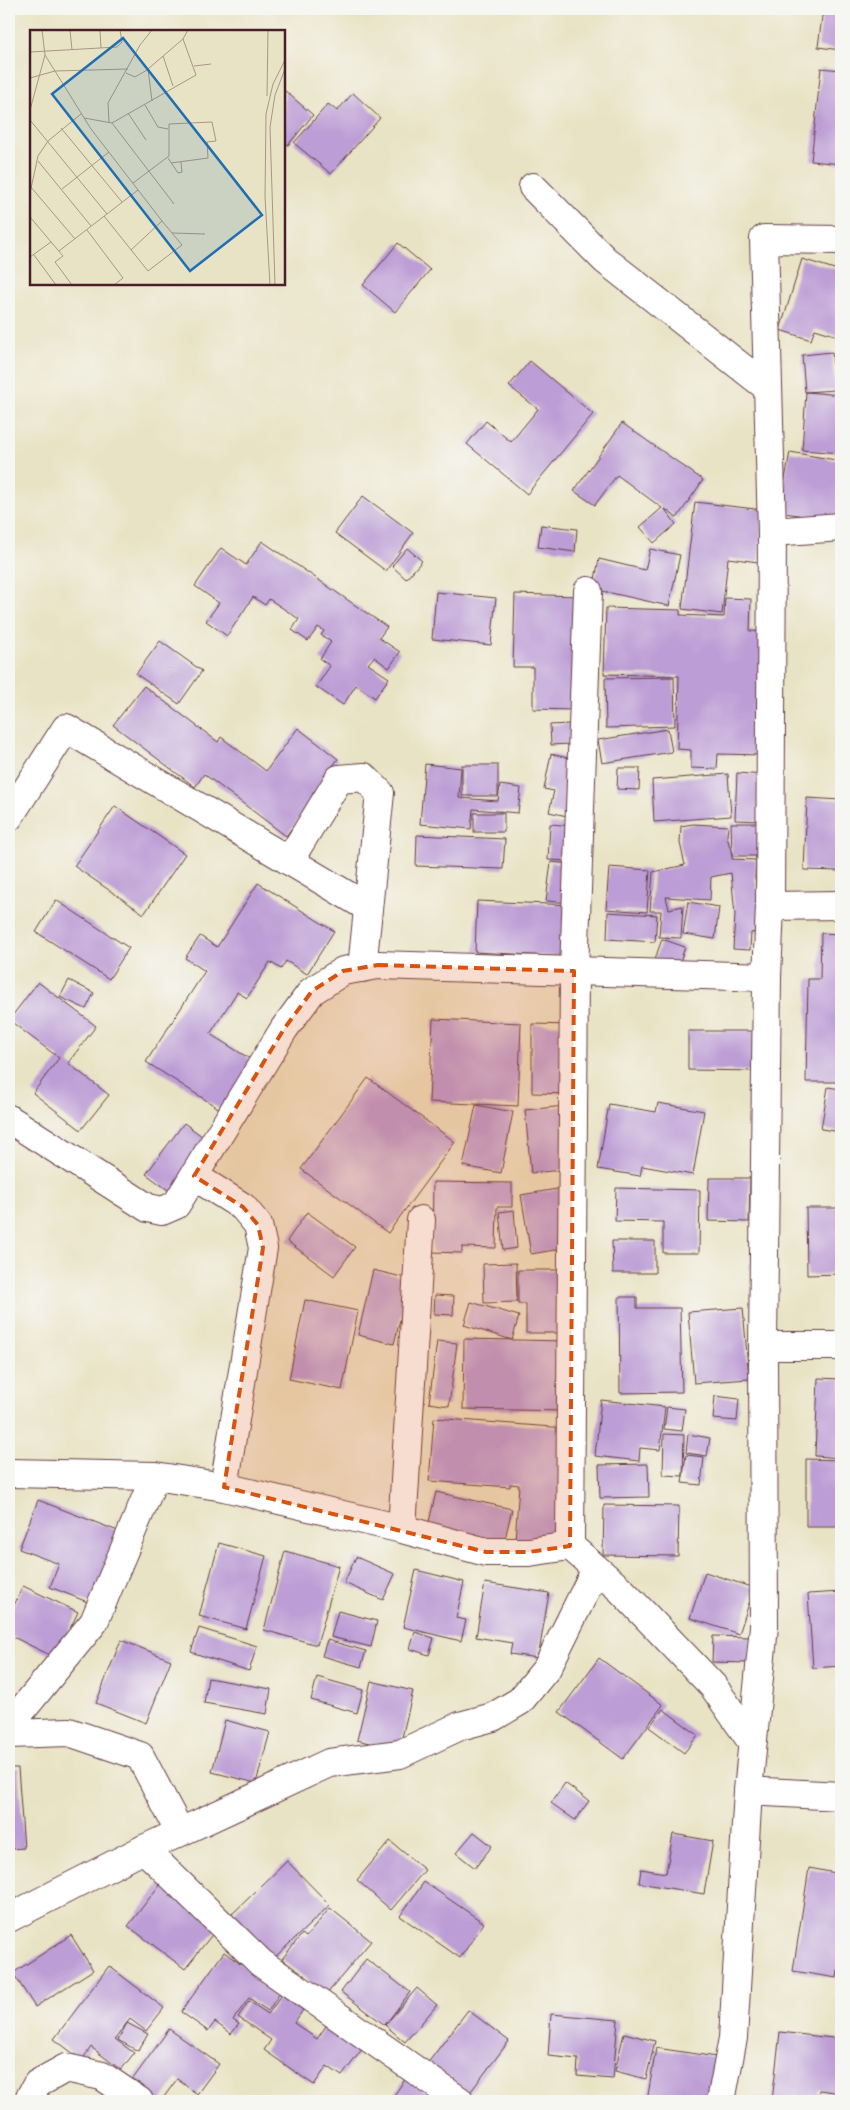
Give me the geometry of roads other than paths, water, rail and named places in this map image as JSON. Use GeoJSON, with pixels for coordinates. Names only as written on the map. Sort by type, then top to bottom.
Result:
{"type":"FeatureCollection","features":[{"type":"Feature","properties":{"kind":"street"},"geometry":{"type":"LineString","coordinates":[[533,187],[605,260],[768,388]]}},
{"type":"Feature","properties":{"kind":"street"},"geometry":{"type":"LineString","coordinates":[[721,2101],[733,2038],[748,1791],[764,1626],[762,1346],[767,977],[770,906],[772,532],[764,239],[841,240]]}},
{"type":"Feature","properties":{"kind":"street"},"geometry":{"type":"LineString","coordinates":[[772,532],[841,527]]}},
{"type":"Feature","properties":{"kind":"street"},"geometry":{"type":"LineString","coordinates":[[570,1546],[574,971],[588,591]]}},
{"type":"Feature","properties":{"kind":"street"},"geometry":{"type":"LineString","coordinates":[[9,816],[66,728],[367,907]]}},
{"type":"Feature","properties":{"kind":"street"},"geometry":{"type":"LineString","coordinates":[[289,861],[340,779],[364,777],[380,793],[362,968]]}},
{"type":"Feature","properties":{"kind":"street"},"geometry":{"type":"LineString","coordinates":[[770,906],[841,905]]}},
{"type":"Feature","properties":{"kind":"street"},"geometry":{"type":"LineString","coordinates":[[9,1119],[148,1208],[162,1210],[176,1204],[284,1029],[312,991],[343,971],[378,965],[767,977]]}},
{"type":"Feature","properties":{"kind":"street"},"geometry":{"type":"LineString","coordinates":[[194,1176],[243,1207],[258,1225],[263,1248],[224,1487]]}},
{"type":"Feature","properties":{"kind":"street"},"geometry":{"type":"LineString","coordinates":[[402,1529],[421,1220]]}},
{"type":"Feature","properties":{"kind":"street"},"geometry":{"type":"LineString","coordinates":[[762,1346],[841,1346]]}},
{"type":"Feature","properties":{"kind":"street"},"geometry":{"type":"LineString","coordinates":[[9,1472],[156,1476],[224,1487],[402,1529],[486,1552],[529,1552],[570,1546],[621,1590],[712,1686],[752,1742]]}},
{"type":"Feature","properties":{"kind":"street"},"geometry":{"type":"LineString","coordinates":[[9,1726],[94,1622],[156,1476]]}},
{"type":"Feature","properties":{"kind":"street"},"geometry":{"type":"LineString","coordinates":[[9,1918],[144,1848],[329,1763],[400,1754],[460,1726],[493,1717],[520,1701],[546,1668],[596,1568]]}},
{"type":"Feature","properties":{"kind":"street"},"geometry":{"type":"LineString","coordinates":[[9,1734],[69,1732],[140,1756],[180,1832]]}},
{"type":"Feature","properties":{"kind":"street"},"geometry":{"type":"LineString","coordinates":[[748,1791],[841,1796]]}},
{"type":"Feature","properties":{"kind":"street"},"geometry":{"type":"LineString","coordinates":[[144,1848],[261,1963],[460,2101]]}},
{"type":"Feature","properties":{"kind":"street"},"geometry":{"type":"LineString","coordinates":[[28,2101],[38,2084],[66,2068],[102,2076],[139,2101]]}}]}
